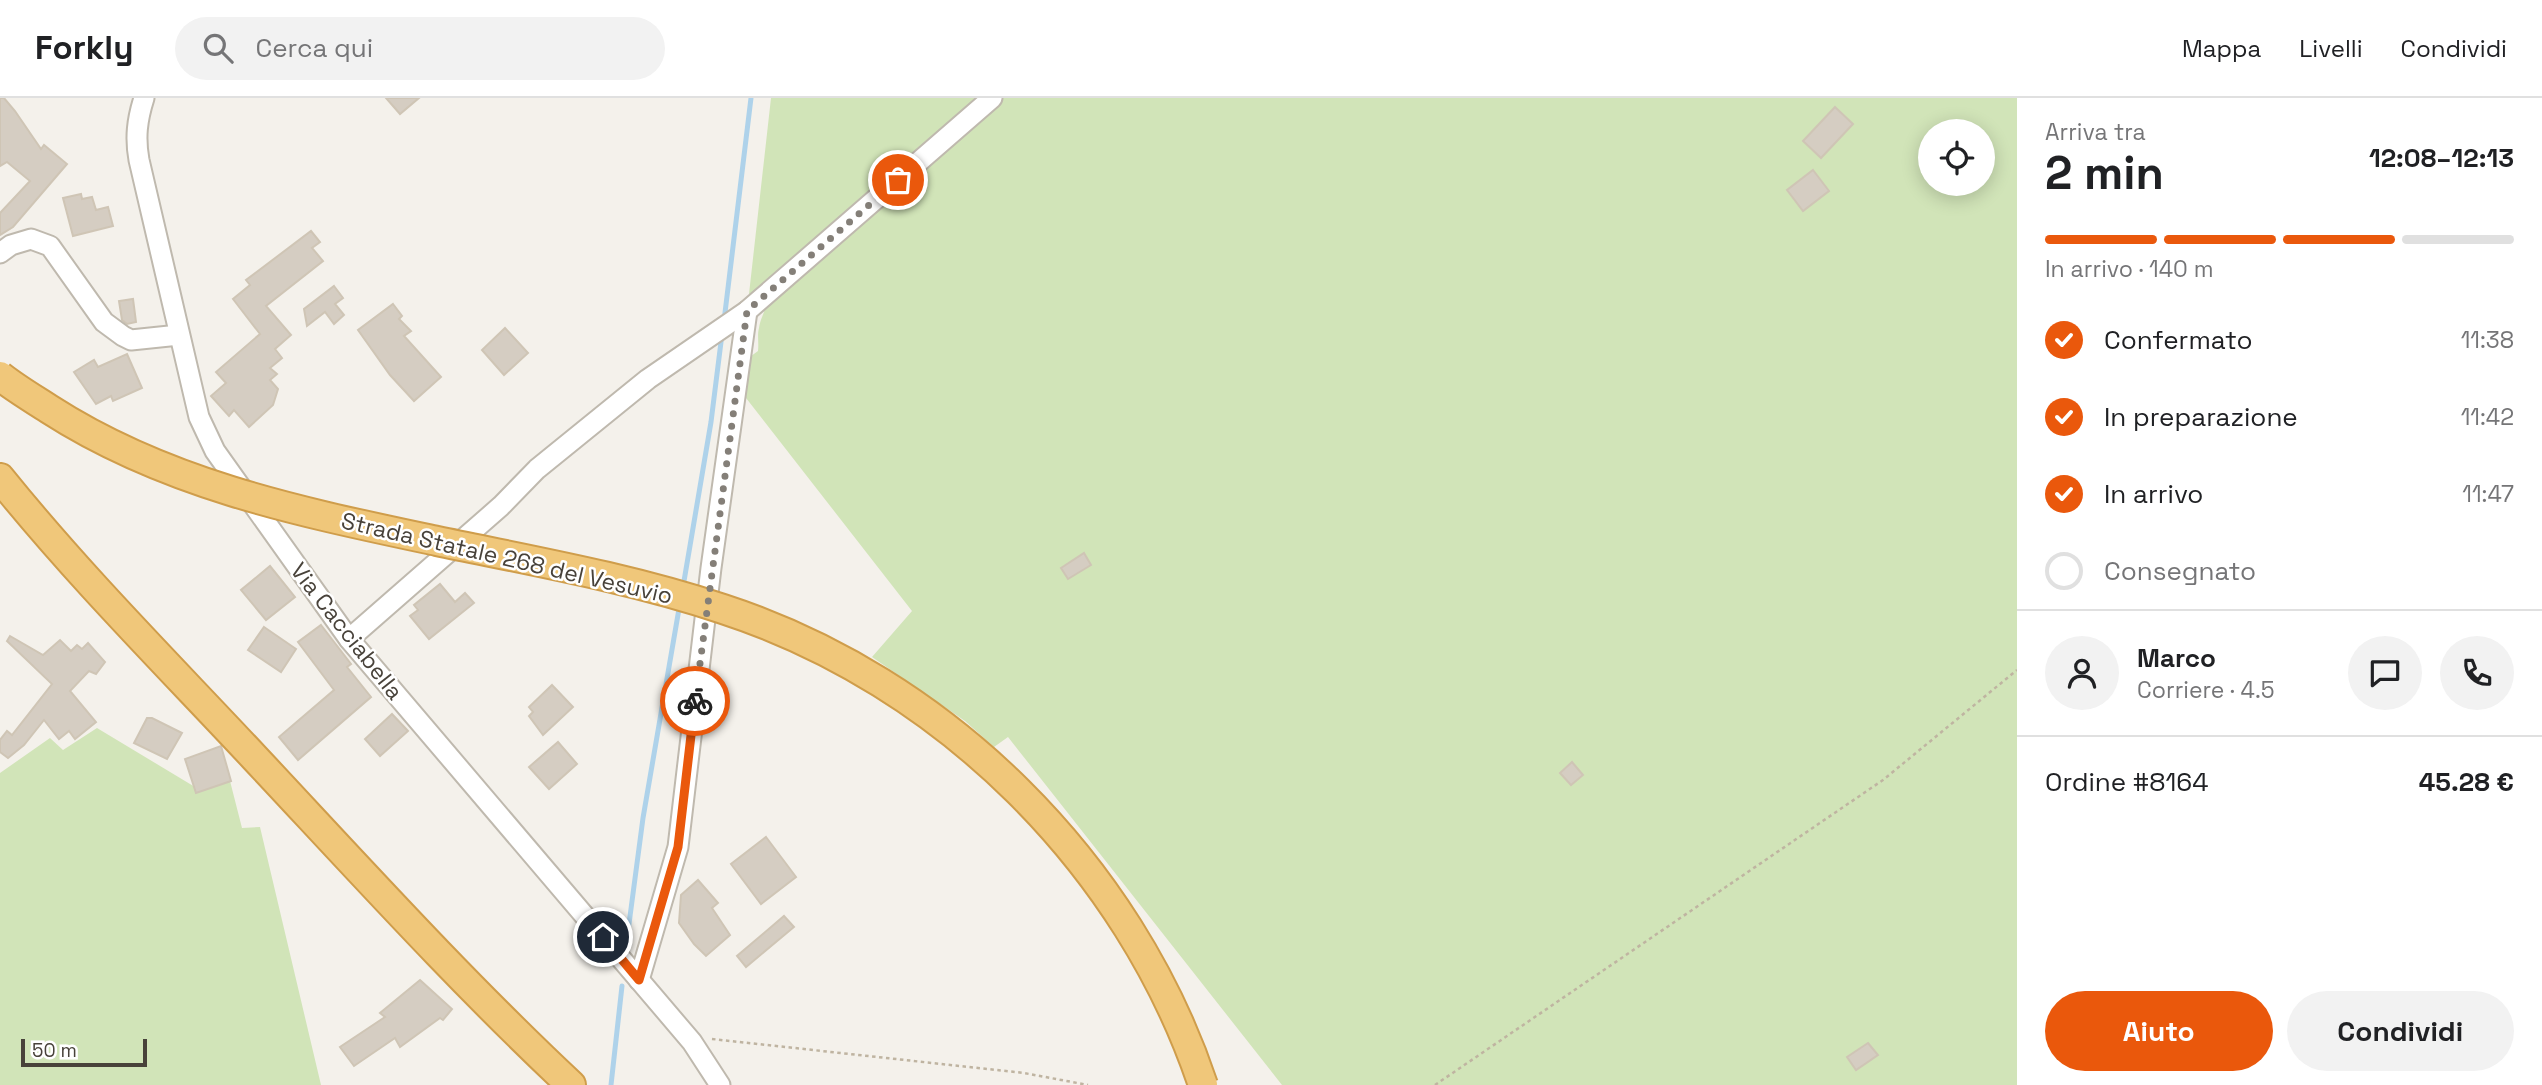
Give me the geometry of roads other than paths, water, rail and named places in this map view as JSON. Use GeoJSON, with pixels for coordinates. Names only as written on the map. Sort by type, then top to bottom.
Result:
{"type":"FeatureCollection","features":[{"type":"Feature","properties":{"kind":"highway","name":"Strada Statale 268 del Vesuvio"},"geometry":{"type":"LineString","coordinates":[[0,376],[74,425],[144,460],[212,486],[281,507],[650,587],[738,614],[798,638],[857,668],[923,710],[984,759],[1040,813],[1091,873],[1134,938],[1171,1007],[1203,1085]]}},
{"type":"Feature","properties":{"kind":"highway"},"geometry":{"type":"LineString","coordinates":[[0,478],[89,581],[354,864],[514,1032],[571,1085]]}},
{"type":"Feature","properties":{"kind":"street","name":"Via Cacciabella"},"geometry":{"type":"LineString","coordinates":[[144,98],[138,116],[136,142],[199,417],[215,451],[349,639],[688,1037],[720,1085]]}},
{"type":"Feature","properties":{"kind":"street"},"geometry":{"type":"LineString","coordinates":[[349,639],[501,506],[537,469],[648,379],[738,316],[992,98]]}},
{"type":"Feature","properties":{"kind":"street"},"geometry":{"type":"LineString","coordinates":[[0,253],[11,245],[31,239],[50,246],[104,322],[123,337],[131,340],[179,335]]}},
{"type":"Feature","properties":{"kind":"street"},"geometry":{"type":"LineString","coordinates":[[639,980],[678,847],[738,316]]}},
{"type":"Feature","properties":{"kind":"waterway"},"geometry":{"type":"LineString","coordinates":[[724,321],[751,98]]}},
{"type":"Feature","properties":{"kind":"waterway"},"geometry":{"type":"LineString","coordinates":[[683,587],[711,422],[722,334]]}},
{"type":"Feature","properties":{"kind":"waterway"},"geometry":{"type":"LineString","coordinates":[[627,939],[643,818],[680,603]]}},
{"type":"Feature","properties":{"kind":"waterway"},"geometry":{"type":"LineString","coordinates":[[611,1085],[622,986]]}}]}
